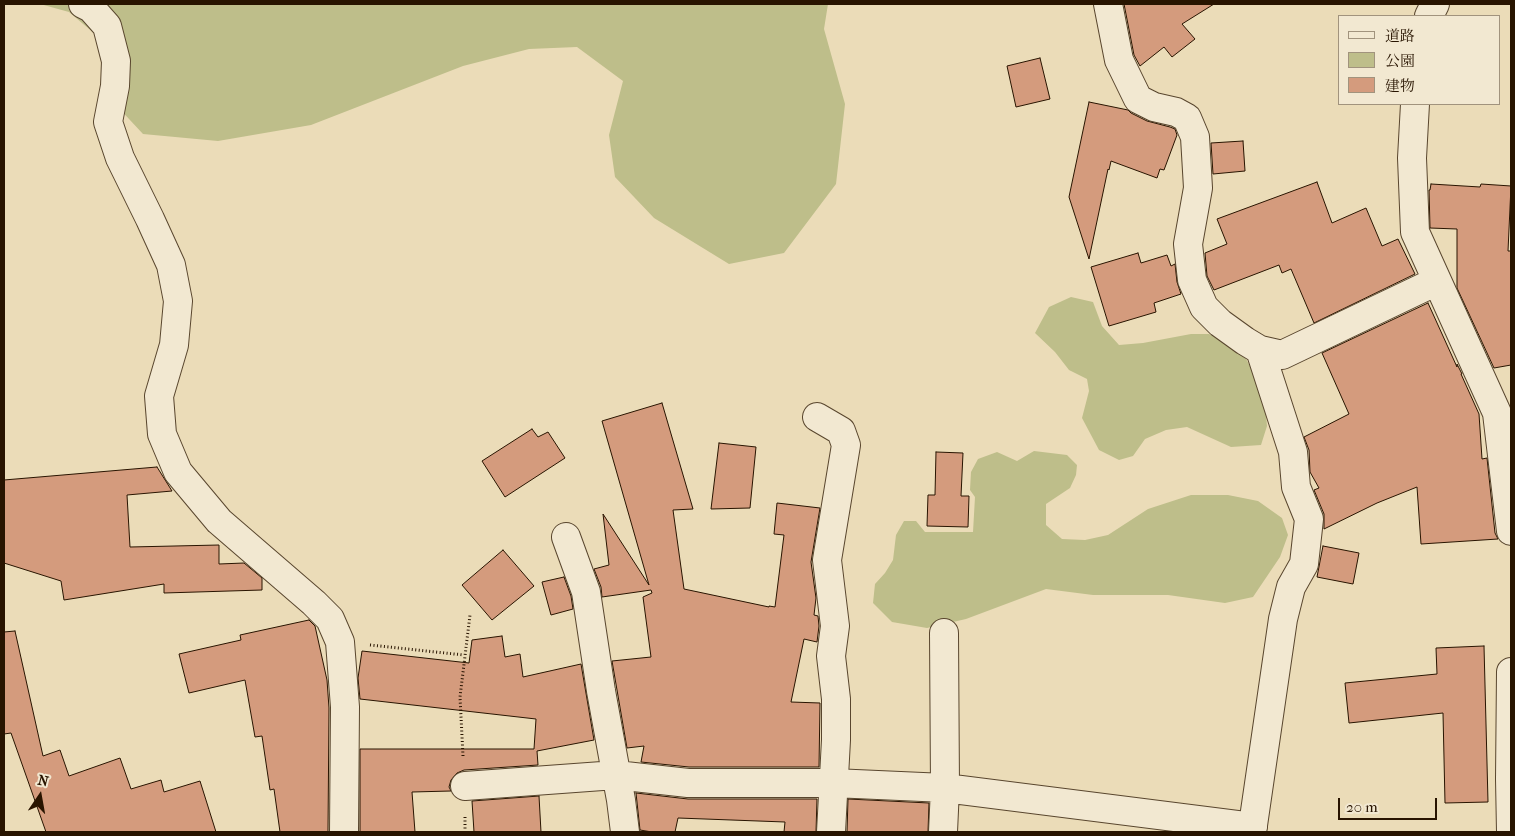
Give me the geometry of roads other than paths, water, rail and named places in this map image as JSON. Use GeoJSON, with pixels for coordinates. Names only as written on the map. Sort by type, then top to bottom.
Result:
{"type":"FeatureCollection","features":[{"type":"Feature","properties":{"kind":"street"},"geometry":{"type":"LineString","coordinates":[[83,4],[91,8],[107,26],[116,61],[116,86],[108,122],[120,158],[150,218],[171,266],[178,301],[174,345],[159,396],[162,434],[178,472],[219,521],[330,619],[340,642],[345,707],[344,832]]}},
{"type":"Feature","properties":{"kind":"street"},"geometry":{"type":"LineString","coordinates":[[1108,4],[1119,60],[1138,99],[1154,108],[1176,112],[1187,118],[1195,137],[1198,188],[1188,244],[1192,280],[1204,307],[1220,324],[1260,350],[1282,355],[1437,280]]}},
{"type":"Feature","properties":{"kind":"street"},"geometry":{"type":"LineString","coordinates":[[1416,105],[1412,158],[1415,232],[1497,413],[1511,531]]}},
{"type":"Feature","properties":{"kind":"street"},"geometry":{"type":"LineString","coordinates":[[465,786],[616,775],[688,783],[833,783],[945,788],[1252,830],[1283,619],[1291,587],[1304,564],[1309,519],[1296,487],[1293,452],[1260,350]]}},
{"type":"Feature","properties":{"kind":"street"},"geometry":{"type":"LineString","coordinates":[[818,417],[841,431],[846,445],[827,560],[835,626],[831,656],[836,707],[831,832]]}},
{"type":"Feature","properties":{"kind":"street"},"geometry":{"type":"LineString","coordinates":[[566,537],[586,592],[624,832]]}},
{"type":"Feature","properties":{"kind":"street"},"geometry":{"type":"LineString","coordinates":[[944,634],[944,832]]}},
{"type":"Feature","properties":{"kind":"street"},"geometry":{"type":"LineString","coordinates":[[1511,672],[1511,832]]}}]}
